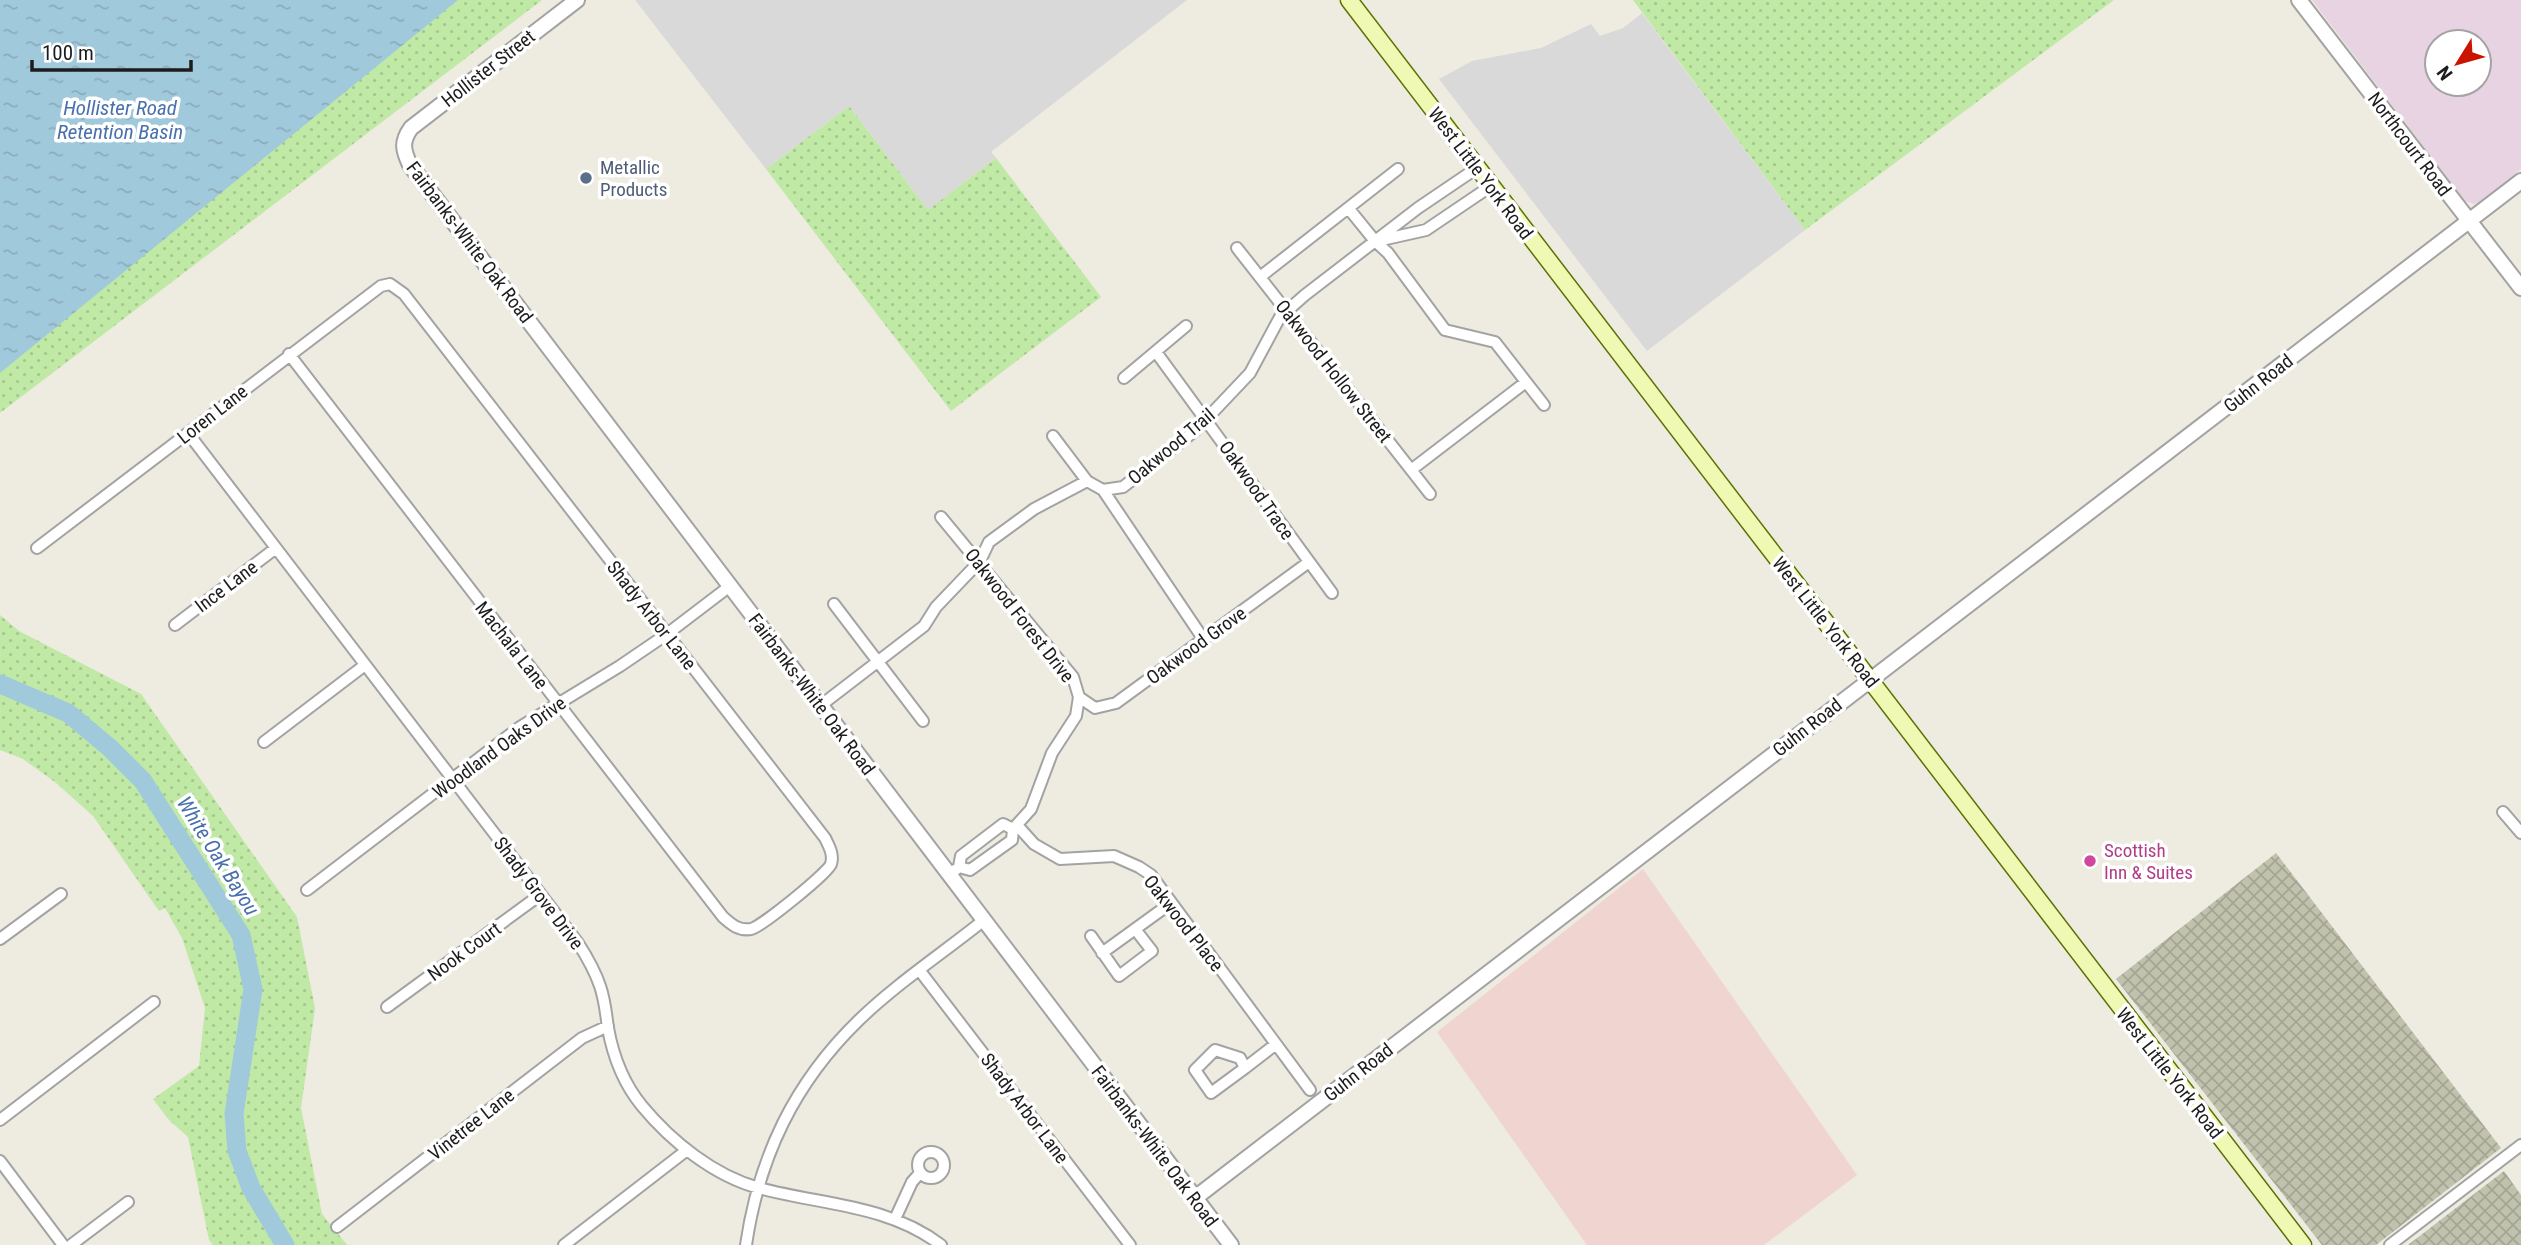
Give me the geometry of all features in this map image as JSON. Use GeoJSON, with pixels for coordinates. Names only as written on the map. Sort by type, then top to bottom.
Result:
{"type":"FeatureCollection","features":[{"type":"Feature","properties":{"kind":"main road","name":"West Little York Road"},"geometry":{"type":"LineString","coordinates":[[1349,0],[2303,1245]]}},
{"type":"Feature","properties":{"kind":"street","name":"Hollister Street"},"geometry":{"type":"LineString","coordinates":[[403,139],[411,128],[577,0]]}},
{"type":"Feature","properties":{"kind":"street","name":"Northcourt Road"},"geometry":{"type":"LineString","coordinates":[[2300,0],[2521,289]]}},
{"type":"Feature","properties":{"kind":"street","name":"Fairbanks-White Oak Road"},"geometry":{"type":"LineString","coordinates":[[403,139],[404,153],[410,165],[821,706],[954,870],[984,920],[1231,1245]]}},
{"type":"Feature","properties":{"kind":"street","name":"Oakwood Trail"},"geometry":{"type":"LineString","coordinates":[[1103,490],[1124,487],[1206,419],[1250,373],[1280,317],[1418,208],[1477,168]]}},
{"type":"Feature","properties":{"kind":"street"},"geometry":{"type":"LineString","coordinates":[[1260,277],[1398,169]]}},
{"type":"Feature","properties":{"kind":"street","name":"Guhn Road"},"geometry":{"type":"LineString","coordinates":[[1195,1198],[2521,181]]}},
{"type":"Feature","properties":{"kind":"street","name":"Oakwood Trail"},"geometry":{"type":"LineString","coordinates":[[1375,241],[1426,230],[1491,187]]}},
{"type":"Feature","properties":{"kind":"street"},"geometry":{"type":"LineString","coordinates":[[1349,209],[1388,253],[1445,330],[1495,342],[1544,405]]}},
{"type":"Feature","properties":{"kind":"street","name":"Oakwood Hollow Street"},"geometry":{"type":"LineString","coordinates":[[1237,248],[1430,494]]}},
{"type":"Feature","properties":{"kind":"street","name":"Loren Lane"},"geometry":{"type":"LineString","coordinates":[[37,548],[381,285],[390,284]]}},
{"type":"Feature","properties":{"kind":"street","name":"Shady Arbor Lane"},"geometry":{"type":"LineString","coordinates":[[390,284],[412,305],[825,838],[832,856],[831,864],[821,876],[757,927],[741,929]]}},
{"type":"Feature","properties":{"kind":"street"},"geometry":{"type":"LineString","coordinates":[[1124,378],[1185,326]]}},
{"type":"Feature","properties":{"kind":"street","name":"Oakwood Trace"},"geometry":{"type":"LineString","coordinates":[[1156,352],[1332,593]]}},
{"type":"Feature","properties":{"kind":"street","name":"Machala Lane"},"geometry":{"type":"LineString","coordinates":[[289,354],[723,917],[734,927],[741,929]]}},
{"type":"Feature","properties":{"kind":"street"},"geometry":{"type":"LineString","coordinates":[[1411,470],[1526,382]]}},
{"type":"Feature","properties":{"kind":"street","name":"Shady Grove Drive"},"geometry":{"type":"LineString","coordinates":[[188,433],[586,955],[601,986],[618,1064],[632,1093],[668,1134],[687,1150],[756,1188],[853,1207],[895,1219],[941,1245]]}},
{"type":"Feature","properties":{"kind":"street"},"geometry":{"type":"LineString","coordinates":[[1053,436],[1087,481],[1103,490],[1204,640]]}},
{"type":"Feature","properties":{"kind":"street"},"geometry":{"type":"LineString","coordinates":[[821,706],[924,626],[936,607],[980,561],[989,542],[1018,519],[1087,481]]}},
{"type":"Feature","properties":{"kind":"street","name":"Oakwood Forest Drive"},"geometry":{"type":"LineString","coordinates":[[942,517],[1073,677],[1079,698],[1076,716],[1052,753],[1031,809],[1015,827],[1012,839],[970,870],[954,870]]}},
{"type":"Feature","properties":{"kind":"street","name":"Ince Lane"},"geometry":{"type":"LineString","coordinates":[[176,625],[276,548]]}},
{"type":"Feature","properties":{"kind":"street","name":"Oakwood Grove"},"geometry":{"type":"LineString","coordinates":[[1079,698],[1095,708],[1116,703],[1308,562]]}},
{"type":"Feature","properties":{"kind":"street","name":"Woodland Oaks Drive"},"geometry":{"type":"LineString","coordinates":[[307,890],[520,727],[667,634],[730,586]]}},
{"type":"Feature","properties":{"kind":"street"},"geometry":{"type":"LineString","coordinates":[[834,604],[923,721]]}},
{"type":"Feature","properties":{"kind":"street"},"geometry":{"type":"LineString","coordinates":[[264,742],[365,665]]}},
{"type":"Feature","properties":{"kind":"street"},"geometry":{"type":"LineString","coordinates":[[2503,812],[2521,833]]}},
{"type":"Feature","properties":{"kind":"street"},"geometry":{"type":"LineString","coordinates":[[954,870],[961,856],[1003,824],[1015,827]]}},
{"type":"Feature","properties":{"kind":"street","name":"Oakwood Place"},"geometry":{"type":"LineString","coordinates":[[1015,827],[1034,844],[1060,859],[1114,856],[1151,875],[1310,1090]]}},
{"type":"Feature","properties":{"kind":"street"},"geometry":{"type":"LineString","coordinates":[[0,939],[61,894]]}},
{"type":"Feature","properties":{"kind":"street","name":"Nook Court"},"geometry":{"type":"LineString","coordinates":[[387,1007],[540,895]]}},
{"type":"Feature","properties":{"kind":"street"},"geometry":{"type":"LineString","coordinates":[[1102,953],[1171,903]]}},
{"type":"Feature","properties":{"kind":"street"},"geometry":{"type":"LineString","coordinates":[[746,1245],[756,1188],[779,1131],[815,1071],[859,1020],[984,920]]}},
{"type":"Feature","properties":{"kind":"street"},"geometry":{"type":"LineString","coordinates":[[1091,936],[1119,976],[1152,951],[1135,929]]}},
{"type":"Feature","properties":{"kind":"street","name":"Shady Arbor Lane"},"geometry":{"type":"LineString","coordinates":[[920,971],[1130,1245]]}},
{"type":"Feature","properties":{"kind":"street"},"geometry":{"type":"LineString","coordinates":[[0,1120],[155,1002]]}},
{"type":"Feature","properties":{"kind":"street","name":"Vinetree Lane"},"geometry":{"type":"LineString","coordinates":[[338,1227],[582,1038],[608,1026]]}},
{"type":"Feature","properties":{"kind":"street"},"geometry":{"type":"LineString","coordinates":[[1245,1068],[1240,1058],[1215,1050],[1195,1070],[1211,1093],[1245,1068],[1276,1044]]}},
{"type":"Feature","properties":{"kind":"street"},"geometry":{"type":"LineString","coordinates":[[2390,1245],[2521,1145]]}},
{"type":"Feature","properties":{"kind":"street"},"geometry":{"type":"LineString","coordinates":[[565,1245],[687,1150]]}},
{"type":"Feature","properties":{"kind":"street"},"geometry":{"type":"LineString","coordinates":[[0,1161],[63,1245]]}},
{"type":"Feature","properties":{"kind":"street"},"geometry":{"type":"LineString","coordinates":[[895,1219],[912,1182],[920,1173]]}},
{"type":"Feature","properties":{"kind":"street"},"geometry":{"type":"LineString","coordinates":[[71,1245],[128,1202]]}},
{"type":"Feature","properties":{"kind":"shaded area"},"geometry":{"type":"Polygon","coordinates":[[[635,0],[1187,0],[991,152],[996,158],[928,210],[849,106],[766,169],[635,0]]]}},
{"type":"Feature","properties":{"kind":"shaded area"},"geometry":{"type":"Polygon","coordinates":[[[2312,0],[2521,0],[2521,169],[2474,204],[2465,201],[2312,0]]]}},
{"type":"Feature","properties":{"kind":"shaded area"},"geometry":{"type":"Polygon","coordinates":[[[1642,13],[1805,230],[1647,351],[1439,79],[1472,61],[1541,48],[1591,24],[1600,36],[1623,28],[1642,13]]]}},
{"type":"Feature","properties":{"kind":"shaded area"},"geometry":{"type":"Polygon","coordinates":[[[2276,853],[2501,1148],[2376,1245],[2322,1245],[2116,979],[2276,853]]]}},
{"type":"Feature","properties":{"kind":"shaded area"},"geometry":{"type":"Polygon","coordinates":[[[1643,869],[1857,1175],[1764,1245],[1587,1245],[1437,1032],[1643,869]]]}},
{"type":"Feature","properties":{"kind":"shaded area"},"geometry":{"type":"Polygon","coordinates":[[[2504,1171],[2521,1195],[2521,1245],[2408,1245],[2504,1171]]]}},
{"type":"Feature","properties":{"kind":"green space","name":"Hollister Road Retention Basin"},"geometry":{"type":"Polygon","coordinates":[[[0,0],[542,0],[0,413],[0,0]]]}},
{"type":"Feature","properties":{"kind":"green space"},"geometry":{"type":"Polygon","coordinates":[[[1633,0],[2114,0],[1805,230],[1633,0]]]}},
{"type":"Feature","properties":{"kind":"green space"},"geometry":{"type":"Polygon","coordinates":[[[849,106],[928,210],[996,158],[1101,297],[951,411],[766,169],[849,106]]]}},
{"type":"Feature","properties":{"kind":"green space"},"geometry":{"type":"Polygon","coordinates":[[[0,615],[19,631],[141,694],[297,917],[315,1008],[301,1108],[322,1214],[347,1245],[213,1245],[209,1240],[188,1137],[169,1120],[153,1099],[199,1066],[205,1008],[182,938],[165,908],[159,911],[93,816],[55,782],[23,759],[0,750],[0,615]]]}},
{"type":"Feature","properties":{"kind":"water","name":"Hollister Road Retention Basin"},"geometry":{"type":"Polygon","coordinates":[[[0,0],[458,0],[0,373],[0,0]]]}},
{"type":"Feature","properties":{"kind":"waterway","name":"White Oak Bayou"},"geometry":{"type":"LineString","coordinates":[[0,684],[68,713],[110,748],[143,781],[241,935],[253,989],[234,1114],[237,1151],[251,1188],[285,1245]]}},
{"type":"Feature","properties":{"kind":"place","name":"Metallic Products"},"geometry":{"type":"Point","coordinates":[586,178]}},
{"type":"Feature","properties":{"kind":"place","name":"Scottish Inn & Suites"},"geometry":{"type":"Point","coordinates":[2090,861]}}]}
